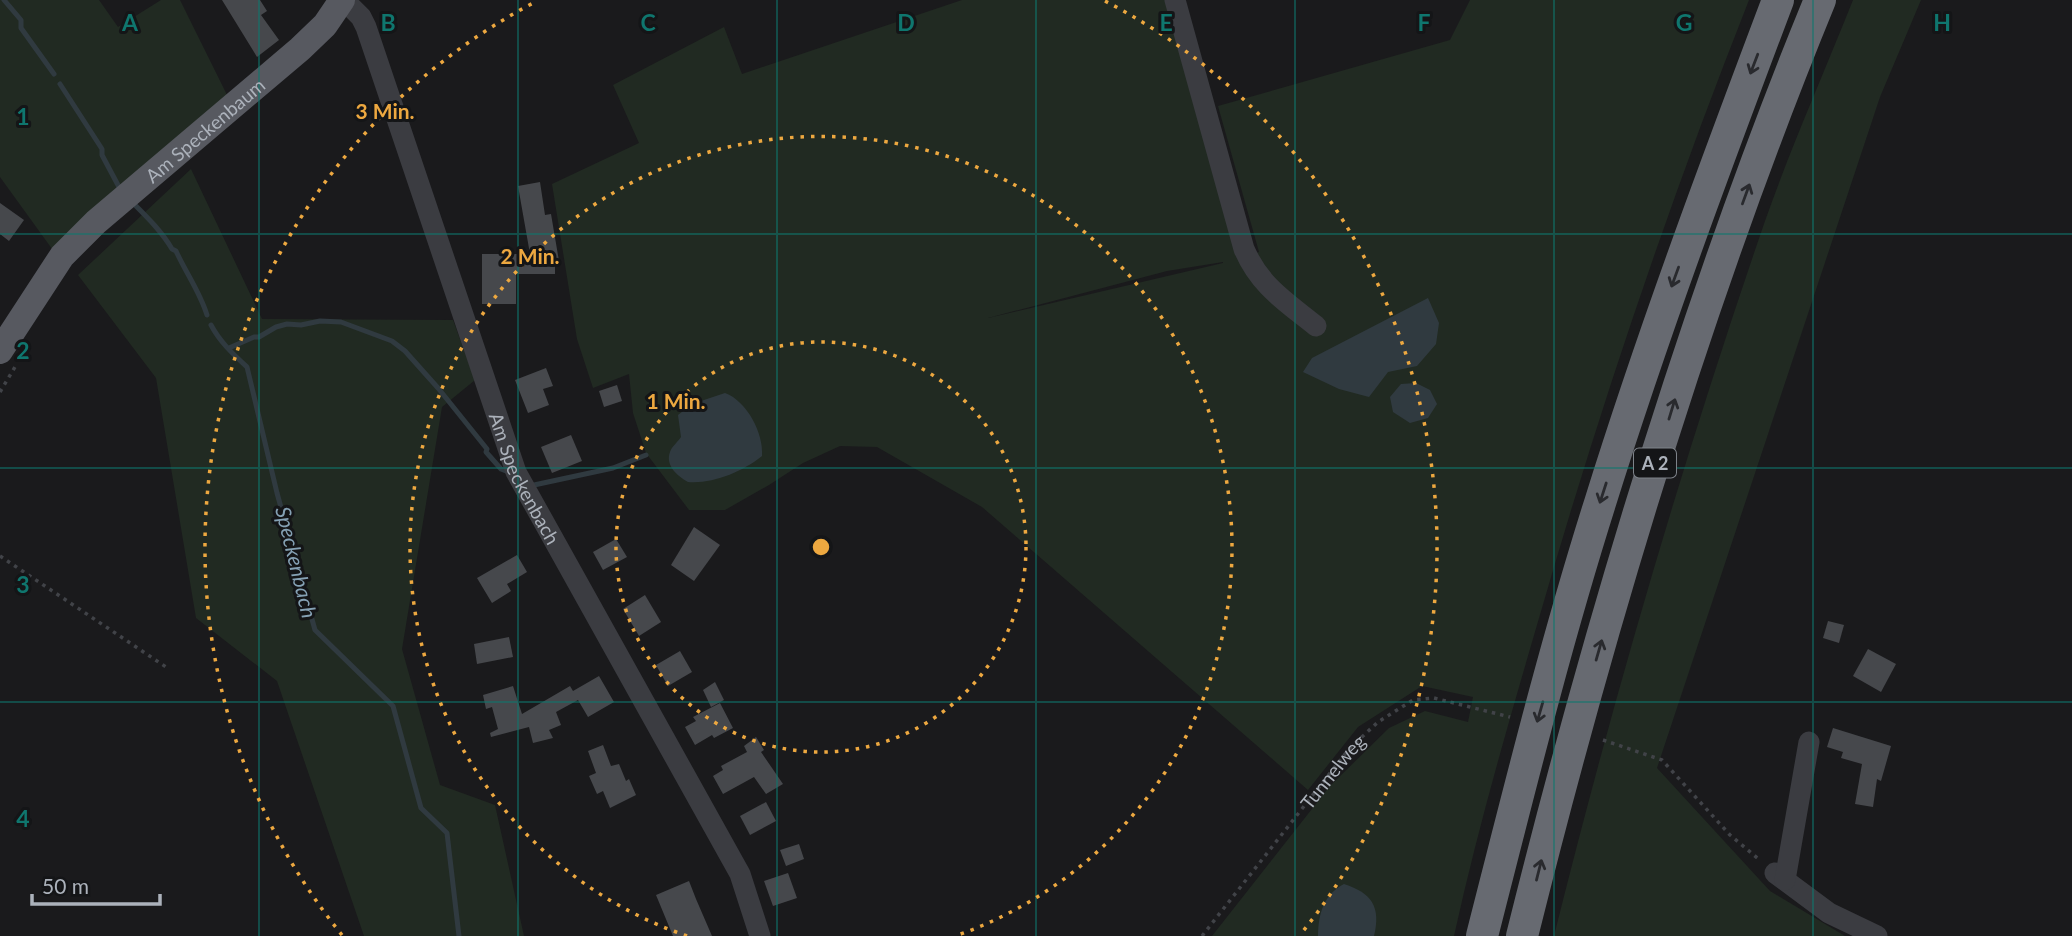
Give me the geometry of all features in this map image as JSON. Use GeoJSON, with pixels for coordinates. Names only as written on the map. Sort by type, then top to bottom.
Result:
{"type":"FeatureCollection","features":[{"type":"Feature","properties":{"kind":"highway","name":"A 2"},"geometry":{"type":"LineString","coordinates":[[1482,936],[1534,733],[1599,506],[1699,208],[1778,0]]}},
{"type":"Feature","properties":{"kind":"highway","name":"A 2"},"geometry":{"type":"LineString","coordinates":[[1522,936],[1580,717],[1683,374],[1785,87],[1820,0]]}},
{"type":"Feature","properties":{"kind":"main road","name":"Am Speckenbaum"},"geometry":{"type":"LineString","coordinates":[[0,351],[62,256],[96,222],[300,49],[325,25],[343,0]]}},
{"type":"Feature","properties":{"kind":"street","name":"Am Speckenbach"},"geometry":{"type":"LineString","coordinates":[[343,0],[361,17],[366,27],[516,472],[740,874],[760,936]]}},
{"type":"Feature","properties":{"kind":"street"},"geometry":{"type":"LineString","coordinates":[[1175,0],[1244,249],[1252,269],[1264,283],[1316,326]]}},
{"type":"Feature","properties":{"kind":"street"},"geometry":{"type":"LineString","coordinates":[[1809,742],[1780,876],[1829,913],[1877,936]]}},
{"type":"Feature","properties":{"kind":"path"},"geometry":{"type":"LineString","coordinates":[[0,556],[166,667]]}},
{"type":"Feature","properties":{"kind":"path","name":"Tunnelweg"},"geometry":{"type":"LineString","coordinates":[[1202,936],[1349,749],[1378,722],[1413,700],[1434,698],[1510,717]]}},
{"type":"Feature","properties":{"kind":"path"},"geometry":{"type":"LineString","coordinates":[[1602,740],[1662,760],[1730,835],[1780,876]]}},
{"type":"Feature","properties":{"kind":"shaded area"},"geometry":{"type":"Polygon","coordinates":[[[0,0],[99,0],[118,27],[161,0],[180,0],[229,99],[55,253],[0,177],[0,0]]]}},
{"type":"Feature","properties":{"kind":"shaded area"},"geometry":{"type":"Polygon","coordinates":[[[962,0],[1170,0],[1238,260],[1259,252],[1218,106],[1450,40],[1470,0],[1749,0],[1662,232],[1584,467],[1504,741],[1454,936],[1212,936],[1330,786],[1389,728],[1425,711],[1468,722],[1473,697],[1422,686],[1358,727],[1308,790],[982,507],[877,447],[840,446],[803,463],[725,510],[689,510],[646,453],[633,413],[629,374],[593,388],[577,339],[552,184],[639,143],[613,85],[724,27],[742,74],[962,0]],[[1223,263],[1167,271],[988,318],[1223,263]]]}},
{"type":"Feature","properties":{"kind":"shaded area"},"geometry":{"type":"Polygon","coordinates":[[[1853,0],[1921,0],[1880,97],[1657,768],[1770,891],[1845,936],[1554,936],[1626,666],[1706,398],[1775,193],[1853,0]]]}},
{"type":"Feature","properties":{"kind":"shaded area"},"geometry":{"type":"Polygon","coordinates":[[[191,169],[262,319],[453,320],[475,380],[442,407],[402,649],[440,785],[495,805],[524,936],[364,936],[277,681],[196,618],[156,378],[78,275],[191,169]]]}},
{"type":"Feature","properties":{"kind":"shaded area"},"geometry":{"type":"Polygon","coordinates":[[[1428,298],[1439,323],[1436,344],[1417,366],[1388,372],[1369,397],[1339,389],[1303,372],[1312,358],[1428,298]]]}},
{"type":"Feature","properties":{"kind":"shaded area"},"geometry":{"type":"Polygon","coordinates":[[[1416,383],[1430,390],[1437,404],[1428,418],[1410,423],[1393,412],[1390,397],[1401,384],[1416,383]]]}},
{"type":"Feature","properties":{"kind":"shaded area"},"geometry":{"type":"Polygon","coordinates":[[[725,393],[740,403],[752,419],[760,438],[762,456],[727,476],[688,482],[676,473],[669,461],[671,450],[681,437],[678,415],[692,404],[725,393]]]}},
{"type":"Feature","properties":{"kind":"shaded area"},"geometry":{"type":"Polygon","coordinates":[[[1344,884],[1361,892],[1372,903],[1376,917],[1374,936],[1318,936],[1319,920],[1327,899],[1344,884]]]}},
{"type":"Feature","properties":{"kind":"building"},"geometry":{"type":"Polygon","coordinates":[[[222,0],[260,0],[267,11],[261,15],[279,40],[257,57],[222,0]]]}},
{"type":"Feature","properties":{"kind":"building"},"geometry":{"type":"Polygon","coordinates":[[[540,182],[545,215],[551,214],[559,261],[555,261],[555,274],[516,274],[516,304],[482,304],[482,254],[530,254],[518,186],[540,182]]]}},
{"type":"Feature","properties":{"kind":"building"},"geometry":{"type":"Polygon","coordinates":[[[0,203],[24,220],[9,241],[0,234],[0,203]]]}},
{"type":"Feature","properties":{"kind":"building"},"geometry":{"type":"Polygon","coordinates":[[[546,368],[553,386],[543,389],[549,405],[528,413],[515,380],[546,368]]]}},
{"type":"Feature","properties":{"kind":"building"},"geometry":{"type":"Polygon","coordinates":[[[617,385],[622,401],[604,407],[599,391],[617,385]]]}},
{"type":"Feature","properties":{"kind":"building"},"geometry":{"type":"Polygon","coordinates":[[[571,435],[582,461],[552,473],[541,447],[571,435]]]}},
{"type":"Feature","properties":{"kind":"building"},"geometry":{"type":"Polygon","coordinates":[[[694,527],[720,545],[694,581],[671,565],[694,527]]]}},
{"type":"Feature","properties":{"kind":"building"},"geometry":{"type":"Polygon","coordinates":[[[616,539],[627,557],[603,570],[593,552],[616,539]]]}},
{"type":"Feature","properties":{"kind":"building"},"geometry":{"type":"Polygon","coordinates":[[[517,555],[527,572],[507,584],[511,591],[492,603],[477,578],[517,555]]]}},
{"type":"Feature","properties":{"kind":"building"},"geometry":{"type":"Polygon","coordinates":[[[645,595],[661,622],[639,636],[623,609],[645,595]]]}},
{"type":"Feature","properties":{"kind":"building"},"geometry":{"type":"Polygon","coordinates":[[[1828,621],[1844,625],[1839,643],[1823,638],[1828,621]]]}},
{"type":"Feature","properties":{"kind":"building"},"geometry":{"type":"Polygon","coordinates":[[[509,637],[513,657],[477,664],[474,644],[509,637]]]}},
{"type":"Feature","properties":{"kind":"building"},"geometry":{"type":"Polygon","coordinates":[[[1868,649],[1896,664],[1881,692],[1853,676],[1868,649]]]}},
{"type":"Feature","properties":{"kind":"building"},"geometry":{"type":"Polygon","coordinates":[[[680,651],[692,672],[668,686],[656,665],[680,651]]]}},
{"type":"Feature","properties":{"kind":"building"},"geometry":{"type":"Polygon","coordinates":[[[599,676],[614,702],[588,717],[578,700],[556,712],[561,725],[549,730],[553,738],[533,743],[529,727],[491,737],[490,733],[498,729],[492,707],[486,709],[483,695],[513,686],[522,714],[570,686],[573,691],[599,676]]]}},
{"type":"Feature","properties":{"kind":"building"},"geometry":{"type":"Polygon","coordinates":[[[715,682],[724,700],[711,707],[703,690],[715,682]]]}},
{"type":"Feature","properties":{"kind":"building"},"geometry":{"type":"Polygon","coordinates":[[[720,703],[733,728],[714,738],[712,735],[695,745],[685,727],[696,721],[693,717],[720,703]]]}},
{"type":"Feature","properties":{"kind":"building"},"geometry":{"type":"Polygon","coordinates":[[[1833,728],[1891,746],[1881,781],[1877,779],[1873,807],[1855,804],[1862,764],[1841,758],[1843,752],[1827,747],[1833,728]]]}},
{"type":"Feature","properties":{"kind":"building"},"geometry":{"type":"Polygon","coordinates":[[[756,737],[764,750],[761,752],[783,784],[766,794],[754,777],[723,794],[713,776],[723,770],[721,766],[747,752],[744,746],[756,737]]]}},
{"type":"Feature","properties":{"kind":"building"},"geometry":{"type":"Polygon","coordinates":[[[603,745],[611,766],[619,764],[636,795],[610,808],[603,791],[597,794],[589,776],[596,773],[588,751],[603,745]]]}},
{"type":"Feature","properties":{"kind":"building"},"geometry":{"type":"Polygon","coordinates":[[[766,802],[776,821],[750,835],[740,816],[766,802]]]}},
{"type":"Feature","properties":{"kind":"building"},"geometry":{"type":"Polygon","coordinates":[[[799,844],[804,859],[786,866],[780,850],[799,844]]]}},
{"type":"Feature","properties":{"kind":"building"},"geometry":{"type":"Polygon","coordinates":[[[788,873],[797,898],[773,906],[764,881],[788,873]]]}},
{"type":"Feature","properties":{"kind":"building"},"geometry":{"type":"Polygon","coordinates":[[[689,881],[712,936],[673,936],[656,895],[689,881]]]}},
{"type":"Feature","properties":{"kind":"waterway","name":"Speckenbach"},"geometry":{"type":"LineString","coordinates":[[4,0],[21,20],[21,28],[54,74]]}},
{"type":"Feature","properties":{"kind":"waterway","name":"Speckenbach"},"geometry":{"type":"LineString","coordinates":[[60,84],[102,149],[102,155],[119,187]]}},
{"type":"Feature","properties":{"kind":"waterway","name":"Speckenbach"},"geometry":{"type":"LineString","coordinates":[[134,204],[176,251],[207,315]]}},
{"type":"Feature","properties":{"kind":"waterway"},"geometry":{"type":"LineString","coordinates":[[229,348],[259,337],[276,327],[320,321],[341,322],[392,341],[405,351],[438,388],[487,449],[486,452],[506,471]]}},
{"type":"Feature","properties":{"kind":"waterway","name":"Speckenbach"},"geometry":{"type":"LineString","coordinates":[[211,325],[247,367],[277,493],[315,630],[393,706],[421,808],[447,833],[459,936]]}},
{"type":"Feature","properties":{"kind":"waterway"},"geometry":{"type":"LineString","coordinates":[[534,485],[613,468],[646,455]]}}]}
